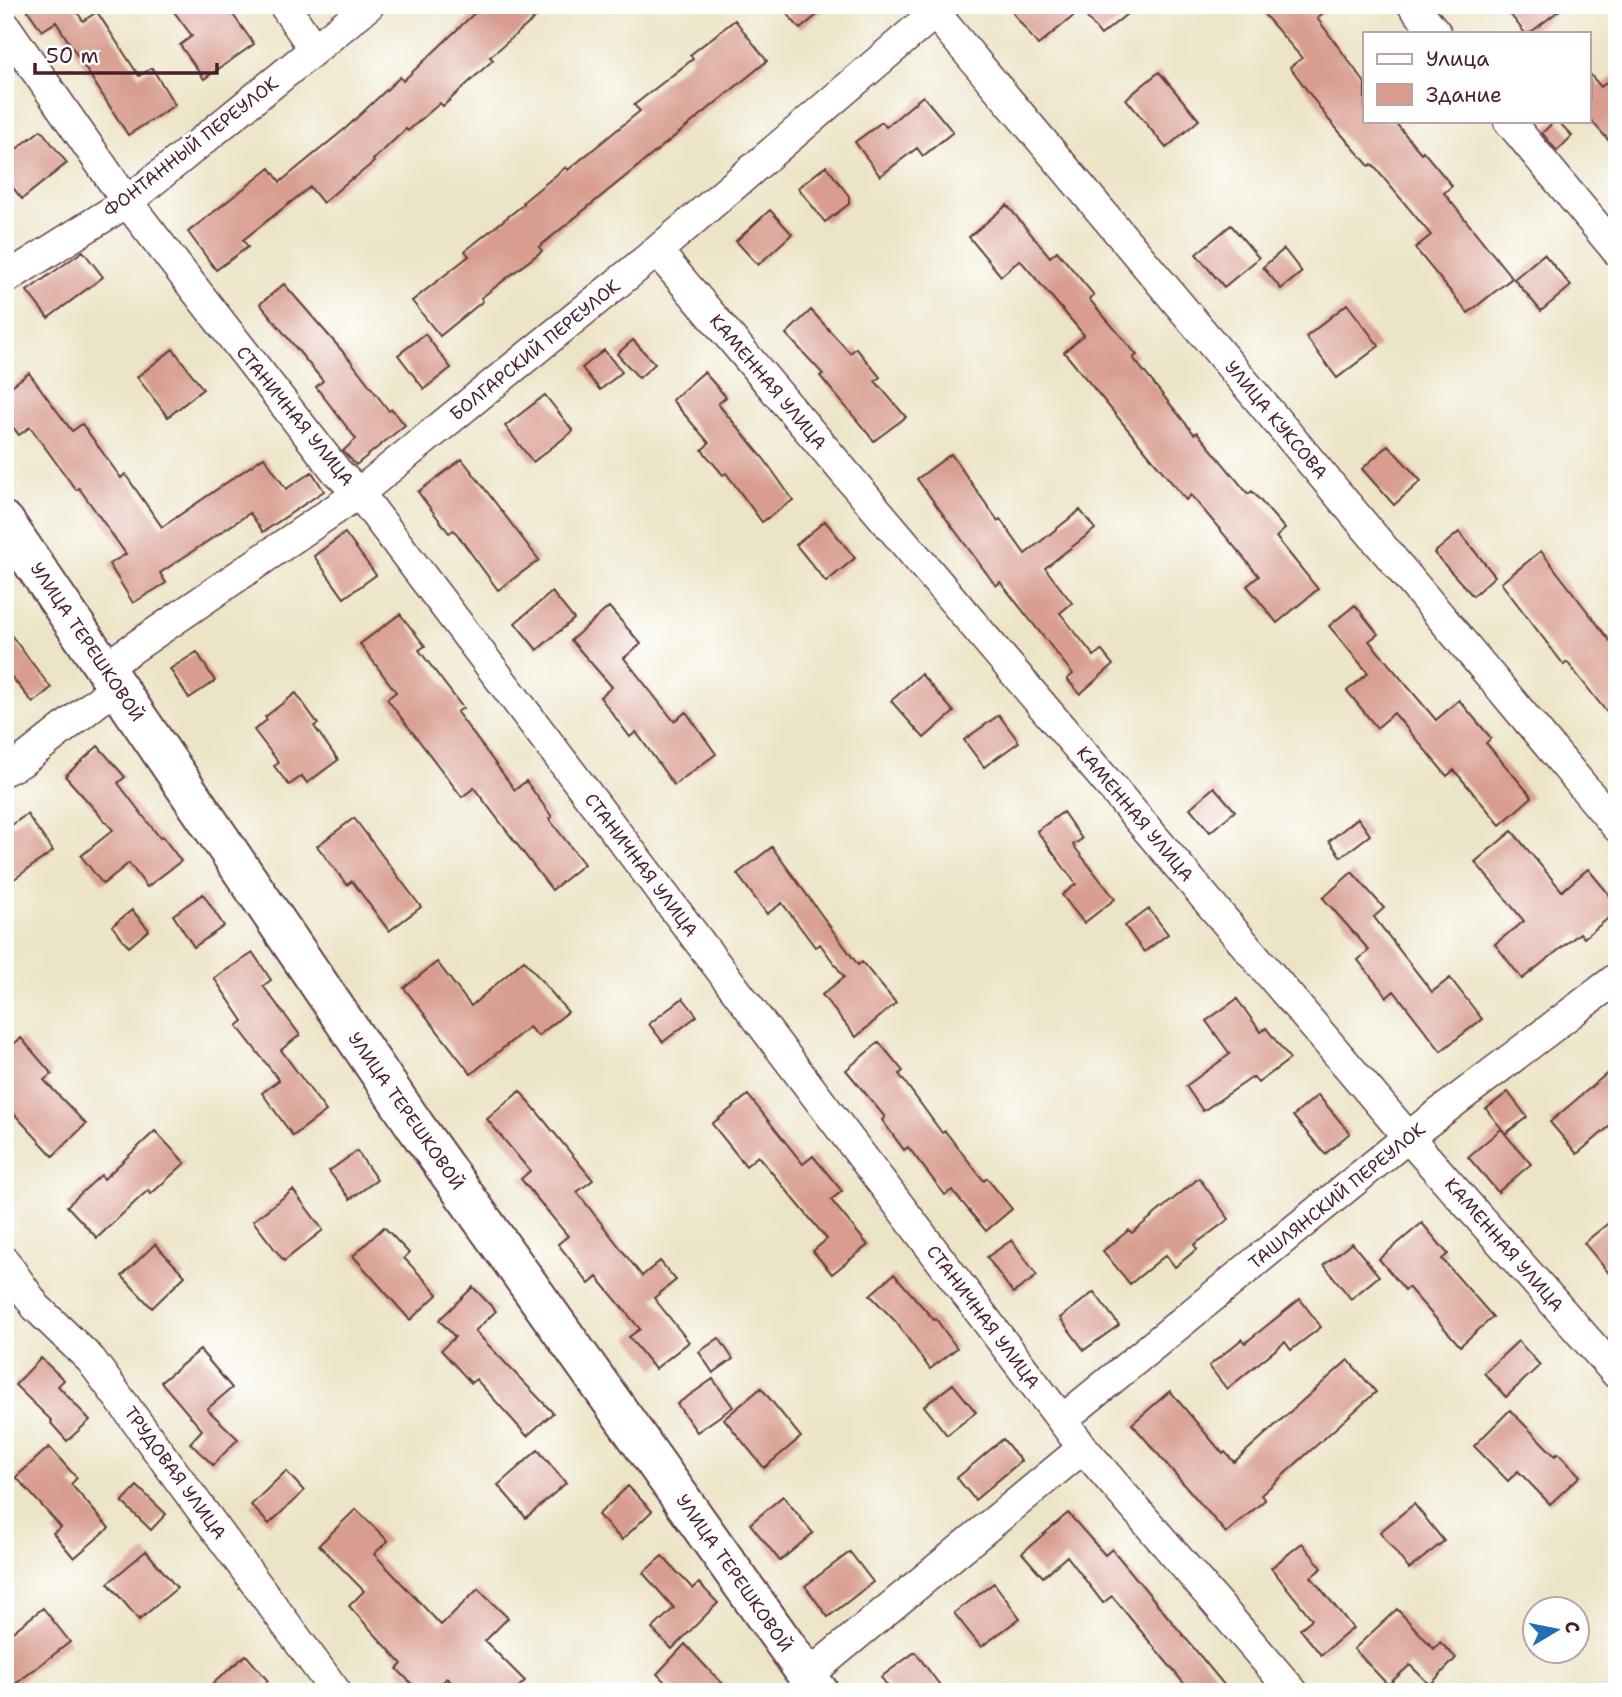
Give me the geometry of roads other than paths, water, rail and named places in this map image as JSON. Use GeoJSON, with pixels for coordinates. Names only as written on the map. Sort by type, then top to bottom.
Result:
{"type":"FeatureCollection","features":[{"type":"Feature","properties":{"kind":"street"},"geometry":{"type":"LineString","coordinates":[[285,5],[314,49]]}},
{"type":"Feature","properties":{"kind":"street","name":"ФОНТАННЫЙ ПЕРЕУЛОК"},"geometry":{"type":"LineString","coordinates":[[5,279],[127,202],[369,5]]}},
{"type":"Feature","properties":{"kind":"street"},"geometry":{"type":"LineString","coordinates":[[1413,5],[1435,32]]}},
{"type":"Feature","properties":{"kind":"street","name":"БОЛГАРСКИЙ ПЕРЕУЛОК"},"geometry":{"type":"LineString","coordinates":[[5,771],[21,762],[110,678],[359,493],[657,251],[939,9]]}},
{"type":"Feature","properties":{"kind":"street","name":"УЛИЦА КУКСОВА"},"geometry":{"type":"LineString","coordinates":[[939,9],[1617,827]]}},
{"type":"Feature","properties":{"kind":"street","name":"СТАНИЧНАЯ УЛИЦА"},"geometry":{"type":"LineString","coordinates":[[5,26],[127,202],[329,461],[359,493],[1083,1448],[1293,1692]]}},
{"type":"Feature","properties":{"kind":"street"},"geometry":{"type":"LineString","coordinates":[[1510,122],[1617,251]]}},
{"type":"Feature","properties":{"kind":"street","name":"КАМЕННАЯ УЛИЦА"},"geometry":{"type":"LineString","coordinates":[[657,251],[1408,1137],[1617,1374]]}},
{"type":"Feature","properties":{"kind":"street","name":"УЛИЦА ТЕРЕШКОВОЙ"},"geometry":{"type":"LineString","coordinates":[[5,522],[415,1127],[813,1684]]}},
{"type":"Feature","properties":{"kind":"street","name":"ТАШЛЯНСКИЙ ПЕРЕУЛОК"},"geometry":{"type":"LineString","coordinates":[[1062,1420],[1408,1137],[1617,978]]}},
{"type":"Feature","properties":{"kind":"street","name":"ТРУДОВАЯ УЛИЦА"},"geometry":{"type":"LineString","coordinates":[[5,1262],[36,1307],[91,1360],[336,1692]]}},
{"type":"Feature","properties":{"kind":"street"},"geometry":{"type":"LineString","coordinates":[[813,1684],[1083,1448]]}}]}
